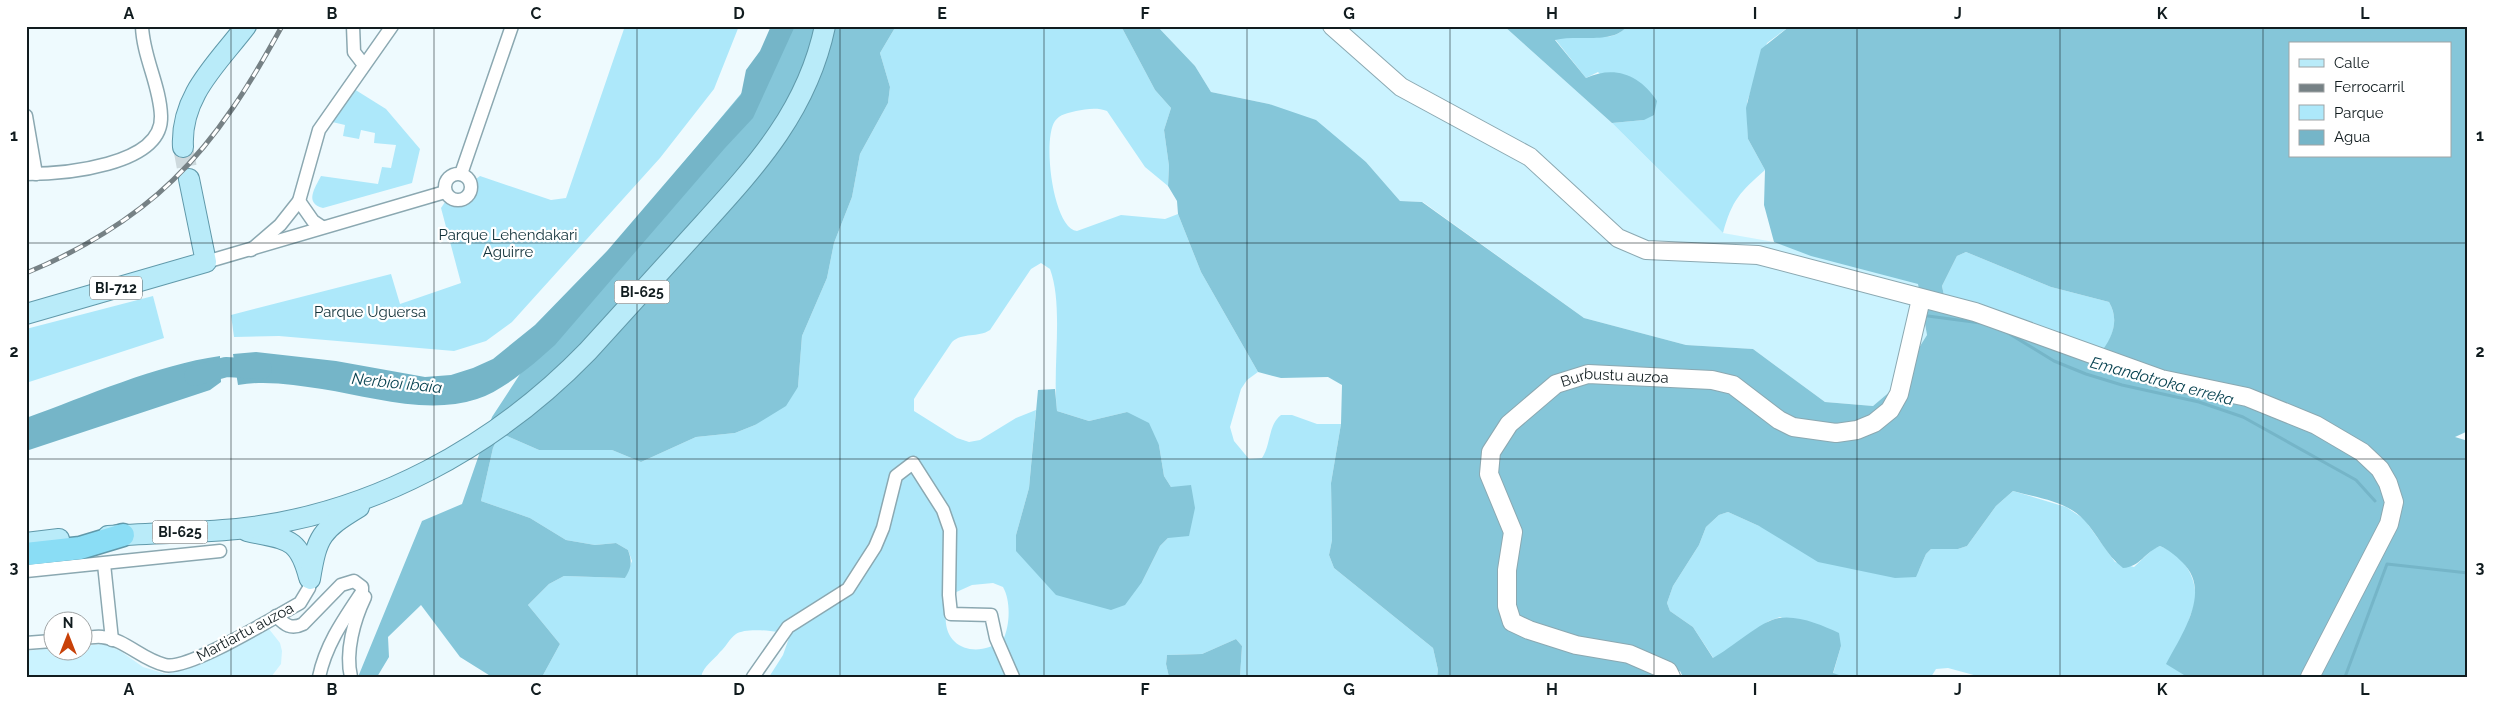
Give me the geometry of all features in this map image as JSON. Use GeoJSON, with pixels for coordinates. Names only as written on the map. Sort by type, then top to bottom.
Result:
{"type":"FeatureCollection","features":[{"type":"Feature","properties":{"kind":"highway"},"geometry":{"type":"LineString","coordinates":[[26,554],[80,548],[122,535]]}},
{"type":"Feature","properties":{"kind":"main road"},"geometry":{"type":"LineString","coordinates":[[183,147],[182,129],[192,95],[246,26]]}},
{"type":"Feature","properties":{"kind":"main road","name":"BI-625"},"geometry":{"type":"LineString","coordinates":[[26,542],[238,529],[310,515],[385,490],[451,458],[512,419],[567,373],[754,168],[779,135],[797,106],[812,71],[825,26]]}},
{"type":"Feature","properties":{"kind":"main road"},"geometry":{"type":"LineString","coordinates":[[189,179],[206,262]]}},
{"type":"Feature","properties":{"kind":"main road"},"geometry":{"type":"LineString","coordinates":[[173,271],[189,254],[200,234]]}},
{"type":"Feature","properties":{"kind":"main road","name":"BI-712"},"geometry":{"type":"LineString","coordinates":[[26,314],[206,262]]}},
{"type":"Feature","properties":{"kind":"main road"},"geometry":{"type":"LineString","coordinates":[[310,579],[318,540],[328,528],[385,490]]}},
{"type":"Feature","properties":{"kind":"main road"},"geometry":{"type":"LineString","coordinates":[[238,529],[290,542],[299,548],[304,557],[310,579]]}},
{"type":"Feature","properties":{"kind":"street"},"geometry":{"type":"LineString","coordinates":[[26,116],[31,174],[102,167],[139,150],[152,141],[157,135],[161,118],[160,104],[142,26]]}},
{"type":"Feature","properties":{"kind":"street"},"geometry":{"type":"LineString","coordinates":[[251,250],[266,239],[288,216],[299,201],[319,130],[392,26]]}},
{"type":"Feature","properties":{"kind":"street"},"geometry":{"type":"LineString","coordinates":[[461,174],[512,26]]}},
{"type":"Feature","properties":{"kind":"street"},"geometry":{"type":"LineString","coordinates":[[1332,26],[1401,87],[1530,157],[1618,238],[1646,250],[1758,255],[1975,312],[2161,379],[2247,397],[2316,425],[2362,452],[2380,469],[2388,483],[2394,502],[2389,524],[2310,677]]}},
{"type":"Feature","properties":{"kind":"street"},"geometry":{"type":"LineString","coordinates":[[353,29],[354,52],[364,65]]}},
{"type":"Feature","properties":{"kind":"street"},"geometry":{"type":"LineString","coordinates":[[461,174],[471,184],[468,195],[463,199],[454,200],[445,192],[444,184],[448,177],[461,174]]}},
{"type":"Feature","properties":{"kind":"street"},"geometry":{"type":"LineString","coordinates":[[206,262],[251,250],[322,226],[445,192]]}},
{"type":"Feature","properties":{"kind":"street"},"geometry":{"type":"LineString","coordinates":[[299,201],[313,221],[322,226]]}},
{"type":"Feature","properties":{"kind":"street"},"geometry":{"type":"LineString","coordinates":[[288,216],[291,231],[299,234]]}},
{"type":"Feature","properties":{"kind":"street","name":"Burbustu auzoa"},"geometry":{"type":"LineString","coordinates":[[1671,677],[1668,670],[1629,654],[1576,645],[1529,630],[1512,622],[1507,606],[1507,570],[1513,532],[1489,474],[1491,452],[1509,424],[1556,384],[1588,374],[1712,380],[1733,385],[1779,420],[1793,427],[1836,433],[1857,430],[1874,423],[1890,410],[1899,394],[1921,299]]}},
{"type":"Feature","properties":{"kind":"street"},"geometry":{"type":"LineString","coordinates":[[753,677],[788,627],[848,588],[875,547],[883,528],[896,476],[913,462],[943,510],[950,530],[949,595],[951,614],[991,615],[996,638],[1013,677]]}},
{"type":"Feature","properties":{"kind":"street"},"geometry":{"type":"LineString","coordinates":[[26,571],[220,551]]}},
{"type":"Feature","properties":{"kind":"street"},"geometry":{"type":"LineString","coordinates":[[104,564],[112,640]]}},
{"type":"Feature","properties":{"kind":"street","name":"Martiartu auzoa"},"geometry":{"type":"LineString","coordinates":[[92,638],[102,637],[112,640],[145,659],[166,666],[177,665],[196,659],[300,602],[309,588],[310,579]]}},
{"type":"Feature","properties":{"kind":"street"},"geometry":{"type":"LineString","coordinates":[[276,616],[288,626],[297,627],[303,624],[346,583],[357,582],[367,593],[359,610],[347,661],[350,677]]}},
{"type":"Feature","properties":{"kind":"street"},"geometry":{"type":"LineString","coordinates":[[319,677],[327,650],[339,625],[363,589]]}},
{"type":"Feature","properties":{"kind":"street"},"geometry":{"type":"LineString","coordinates":[[26,643],[42,642]]}},
{"type":"Feature","properties":{"kind":"shaded area"},"geometry":{"type":"Polygon","coordinates":[[[773,26],[821,28],[824,26],[896,26],[880,53],[890,87],[888,103],[860,154],[852,197],[834,243],[827,278],[802,336],[798,387],[786,406],[755,425],[735,433],[696,437],[641,462],[612,450],[539,450],[500,433],[493,448],[481,501],[530,518],[566,540],[595,545],[616,543],[628,550],[630,557],[631,564],[625,578],[564,576],[549,584],[528,605],[560,644],[542,677],[492,677],[460,657],[421,605],[388,637],[389,657],[377,677],[358,677],[422,521],[462,504],[492,417],[567,302],[770,59],[773,26]]]}},
{"type":"Feature","properties":{"kind":"shaded area"},"geometry":{"type":"Polygon","coordinates":[[[1121,26],[1157,26],[1195,66],[1211,92],[1269,104],[1316,120],[1366,162],[1400,201],[1422,202],[1584,318],[1686,345],[1753,349],[1825,402],[1873,406],[1893,389],[1927,335],[1918,284],[1811,256],[1774,242],[1764,205],[1765,170],[1748,139],[1746,108],[1761,49],[1790,26],[2468,26],[2468,431],[2455,437],[2468,441],[2468,677],[2184,675],[2166,664],[2186,627],[2195,599],[2195,586],[2191,574],[2182,562],[2160,546],[2134,565],[2123,568],[2112,557],[2084,520],[2069,508],[2013,491],[1996,506],[1967,546],[1958,549],[1931,549],[1926,554],[1916,577],[1895,578],[1818,562],[1759,526],[1728,512],[1719,515],[1706,527],[1699,545],[1673,586],[1667,603],[1670,611],[1693,627],[1713,658],[1755,629],[1772,620],[1787,617],[1802,619],[1839,633],[1841,646],[1833,673],[1845,677],[1683,677],[1680,671],[1666,677],[1437,677],[1438,670],[1433,648],[1334,568],[1329,555],[1332,540],[1331,483],[1341,424],[1342,385],[1328,377],[1281,378],[1258,372],[1201,272],[1178,214],[1177,201],[1168,186],[1169,166],[1164,130],[1171,108],[1155,90],[1121,26]],[[1966,252],[1957,256],[1942,286],[1945,300],[2100,354],[2108,342],[2113,329],[2114,316],[2109,302],[2051,287],[1966,252]]]}},
{"type":"Feature","properties":{"kind":"shaded area"},"geometry":{"type":"Polygon","coordinates":[[[1157,26],[1504,26],[1612,123],[1723,233],[1774,242],[1918,283],[1927,335],[1893,389],[1873,406],[1825,402],[1753,349],[1686,345],[1584,318],[1423,202],[1400,201],[1366,162],[1269,104],[1211,92],[1195,66],[1157,26]]]}},
{"type":"Feature","properties":{"kind":"shaded area"},"geometry":{"type":"Polygon","coordinates":[[[1504,26],[1627,26],[1621,32],[1604,37],[1555,40],[1586,78],[1607,72],[1617,73],[1635,79],[1643,85],[1657,101],[1654,115],[1644,120],[1612,123],[1504,26]]]}},
{"type":"Feature","properties":{"kind":"shaded area"},"geometry":{"type":"Polygon","coordinates":[[[1055,389],[1057,411],[1089,421],[1127,412],[1149,423],[1159,445],[1164,476],[1171,487],[1191,485],[1195,508],[1189,536],[1168,538],[1160,546],[1142,582],[1125,605],[1111,610],[1056,595],[1016,551],[1016,535],[1029,488],[1038,390],[1055,389]]]}},
{"type":"Feature","properties":{"kind":"shaded area"},"geometry":{"type":"Polygon","coordinates":[[[269,629],[280,643],[282,651],[281,664],[271,677],[26,677],[26,651],[42,649],[42,660],[92,660],[92,645],[103,644],[119,650],[143,667],[166,674],[199,665],[269,629]]]}},
{"type":"Feature","properties":{"kind":"shaded area"},"geometry":{"type":"Polygon","coordinates":[[[1236,639],[1242,646],[1240,677],[1169,677],[1166,664],[1167,655],[1202,654],[1236,639]]]}},
{"type":"Feature","properties":{"kind":"green space","name":"Parque Lehendakari Aguirre"},"geometry":{"type":"Polygon","coordinates":[[[625,26],[739,26],[714,89],[660,158],[512,322],[486,341],[454,351],[279,336],[234,337],[231,315],[391,274],[400,304],[461,283],[441,208],[445,202],[458,207],[471,201],[476,194],[476,179],[480,176],[551,200],[566,198],[625,26]]]}},
{"type":"Feature","properties":{"kind":"green space"},"geometry":{"type":"Polygon","coordinates":[[[896,26],[1121,26],[1155,90],[1171,108],[1164,130],[1169,166],[1168,186],[1145,167],[1107,111],[1092,109],[1067,113],[1055,121],[1051,131],[1050,146],[1052,182],[1062,216],[1069,226],[1077,231],[1121,215],[1165,219],[1178,214],[1201,272],[1258,372],[1247,380],[1241,389],[1230,427],[1234,441],[1249,459],[1262,458],[1274,424],[1281,415],[1292,415],[1317,424],[1341,424],[1331,483],[1332,540],[1329,555],[1334,568],[1433,648],[1438,670],[1437,677],[1240,677],[1242,646],[1236,639],[1202,654],[1167,655],[1166,664],[1169,677],[769,677],[783,655],[790,635],[755,630],[736,634],[706,666],[701,677],[542,677],[560,644],[528,605],[549,584],[564,576],[625,578],[632,561],[628,550],[616,543],[595,545],[566,540],[530,518],[481,501],[493,448],[500,433],[539,450],[612,450],[641,462],[696,437],[735,433],[755,425],[798,387],[802,336],[827,278],[834,243],[852,197],[860,154],[888,103],[890,87],[880,53],[896,26]],[[1041,263],[1031,269],[990,330],[981,334],[961,337],[952,342],[914,399],[914,411],[957,438],[969,442],[980,440],[1016,418],[1036,410],[1029,488],[1016,535],[1142,582],[1160,546],[1168,538],[1171,487],[1164,476],[1159,445],[1127,412],[1089,421],[1057,411],[1056,301],[1050,269],[1041,263]],[[993,583],[972,585],[952,594],[946,611],[946,625],[955,642],[963,647],[983,649],[1003,640],[1008,621],[1006,593],[1003,587],[993,583]]]}},
{"type":"Feature","properties":{"kind":"green space"},"geometry":{"type":"Polygon","coordinates":[[[1627,26],[1790,26],[1767,43],[1747,102],[1748,139],[1765,170],[1738,197],[1730,212],[1723,233],[1612,123],[1644,120],[1598,72],[1586,78],[1555,39],[1575,36],[1611,36],[1622,31],[1627,26]]]}},
{"type":"Feature","properties":{"kind":"green space"},"geometry":{"type":"Polygon","coordinates":[[[354,89],[386,109],[420,149],[412,183],[323,208],[317,206],[312,199],[321,176],[378,184],[382,167],[391,168],[396,145],[374,143],[375,133],[361,130],[359,139],[343,136],[345,125],[328,121],[354,89]]]}},
{"type":"Feature","properties":{"kind":"green space"},"geometry":{"type":"Polygon","coordinates":[[[1966,252],[2051,287],[2109,302],[2114,316],[2114,323],[2111,336],[2101,354],[1945,300],[1942,286],[1957,256],[1966,252]]]}},
{"type":"Feature","properties":{"kind":"green space"},"geometry":{"type":"Polygon","coordinates":[[[153,296],[164,338],[26,383],[26,329],[153,296]]]}},
{"type":"Feature","properties":{"kind":"green space"},"geometry":{"type":"Polygon","coordinates":[[[2013,491],[2066,507],[2084,519],[2115,562],[2134,567],[2153,549],[2160,546],[2176,555],[2191,576],[2195,593],[2194,605],[2187,630],[2184,675],[2206,677],[1981,677],[1948,668],[1936,669],[1931,677],[1845,677],[1833,674],[1841,646],[1780,617],[1769,621],[1714,659],[1693,627],[1670,611],[1667,603],[1673,586],[1699,545],[1706,527],[1719,515],[1728,512],[1759,526],[1919,570],[1926,554],[1931,549],[1958,549],[1967,546],[1996,506],[2013,491]]]}},
{"type":"Feature","properties":{"kind":"water"},"geometry":{"type":"Polygon","coordinates":[[[771,26],[795,26],[753,118],[555,345],[508,383],[477,399],[439,405],[400,403],[291,385],[259,383],[238,385],[233,354],[256,352],[336,361],[425,377],[451,375],[493,359],[535,325],[607,251],[741,95],[746,70],[760,51],[771,26]]]}},
{"type":"Feature","properties":{"kind":"water"},"geometry":{"type":"Polygon","coordinates":[[[220,356],[221,382],[210,390],[26,451],[26,418],[171,366],[220,356]]]}},
{"type":"Feature","properties":{"kind":"waterway","name":"Emandotroka erreka"},"geometry":{"type":"LineString","coordinates":[[1928,316],[1981,323]]}},
{"type":"Feature","properties":{"kind":"waterway","name":"Emandotroka erreka"},"geometry":{"type":"LineString","coordinates":[[2008,333],[2054,361],[2086,374],[2122,385],[2199,402],[2243,417],[2356,480],[2375,501]]}},
{"type":"Feature","properties":{"kind":"waterway","name":"Nerbioi ibaia"},"geometry":{"type":"LineString","coordinates":[[194,376],[226,367],[262,369]]}},
{"type":"Feature","properties":{"kind":"waterway","name":"Emandotroka erreka"},"geometry":{"type":"LineString","coordinates":[[2345,677],[2387,564],[2468,573]]}},
{"type":"Feature","properties":{"kind":"tunnel"},"geometry":{"type":"LineString","coordinates":[[183,147],[189,179]]}},
{"type":"Feature","properties":{"kind":"railway"},"geometry":{"type":"LineString","coordinates":[[26,273],[85,245],[123,221],[173,180],[205,146],[219,127],[259,67],[282,26]]}},
{"type":"Feature","properties":{"kind":"park label","name":"Parque Uguersa"},"geometry":{"type":"Point","coordinates":[370,312]}}]}
